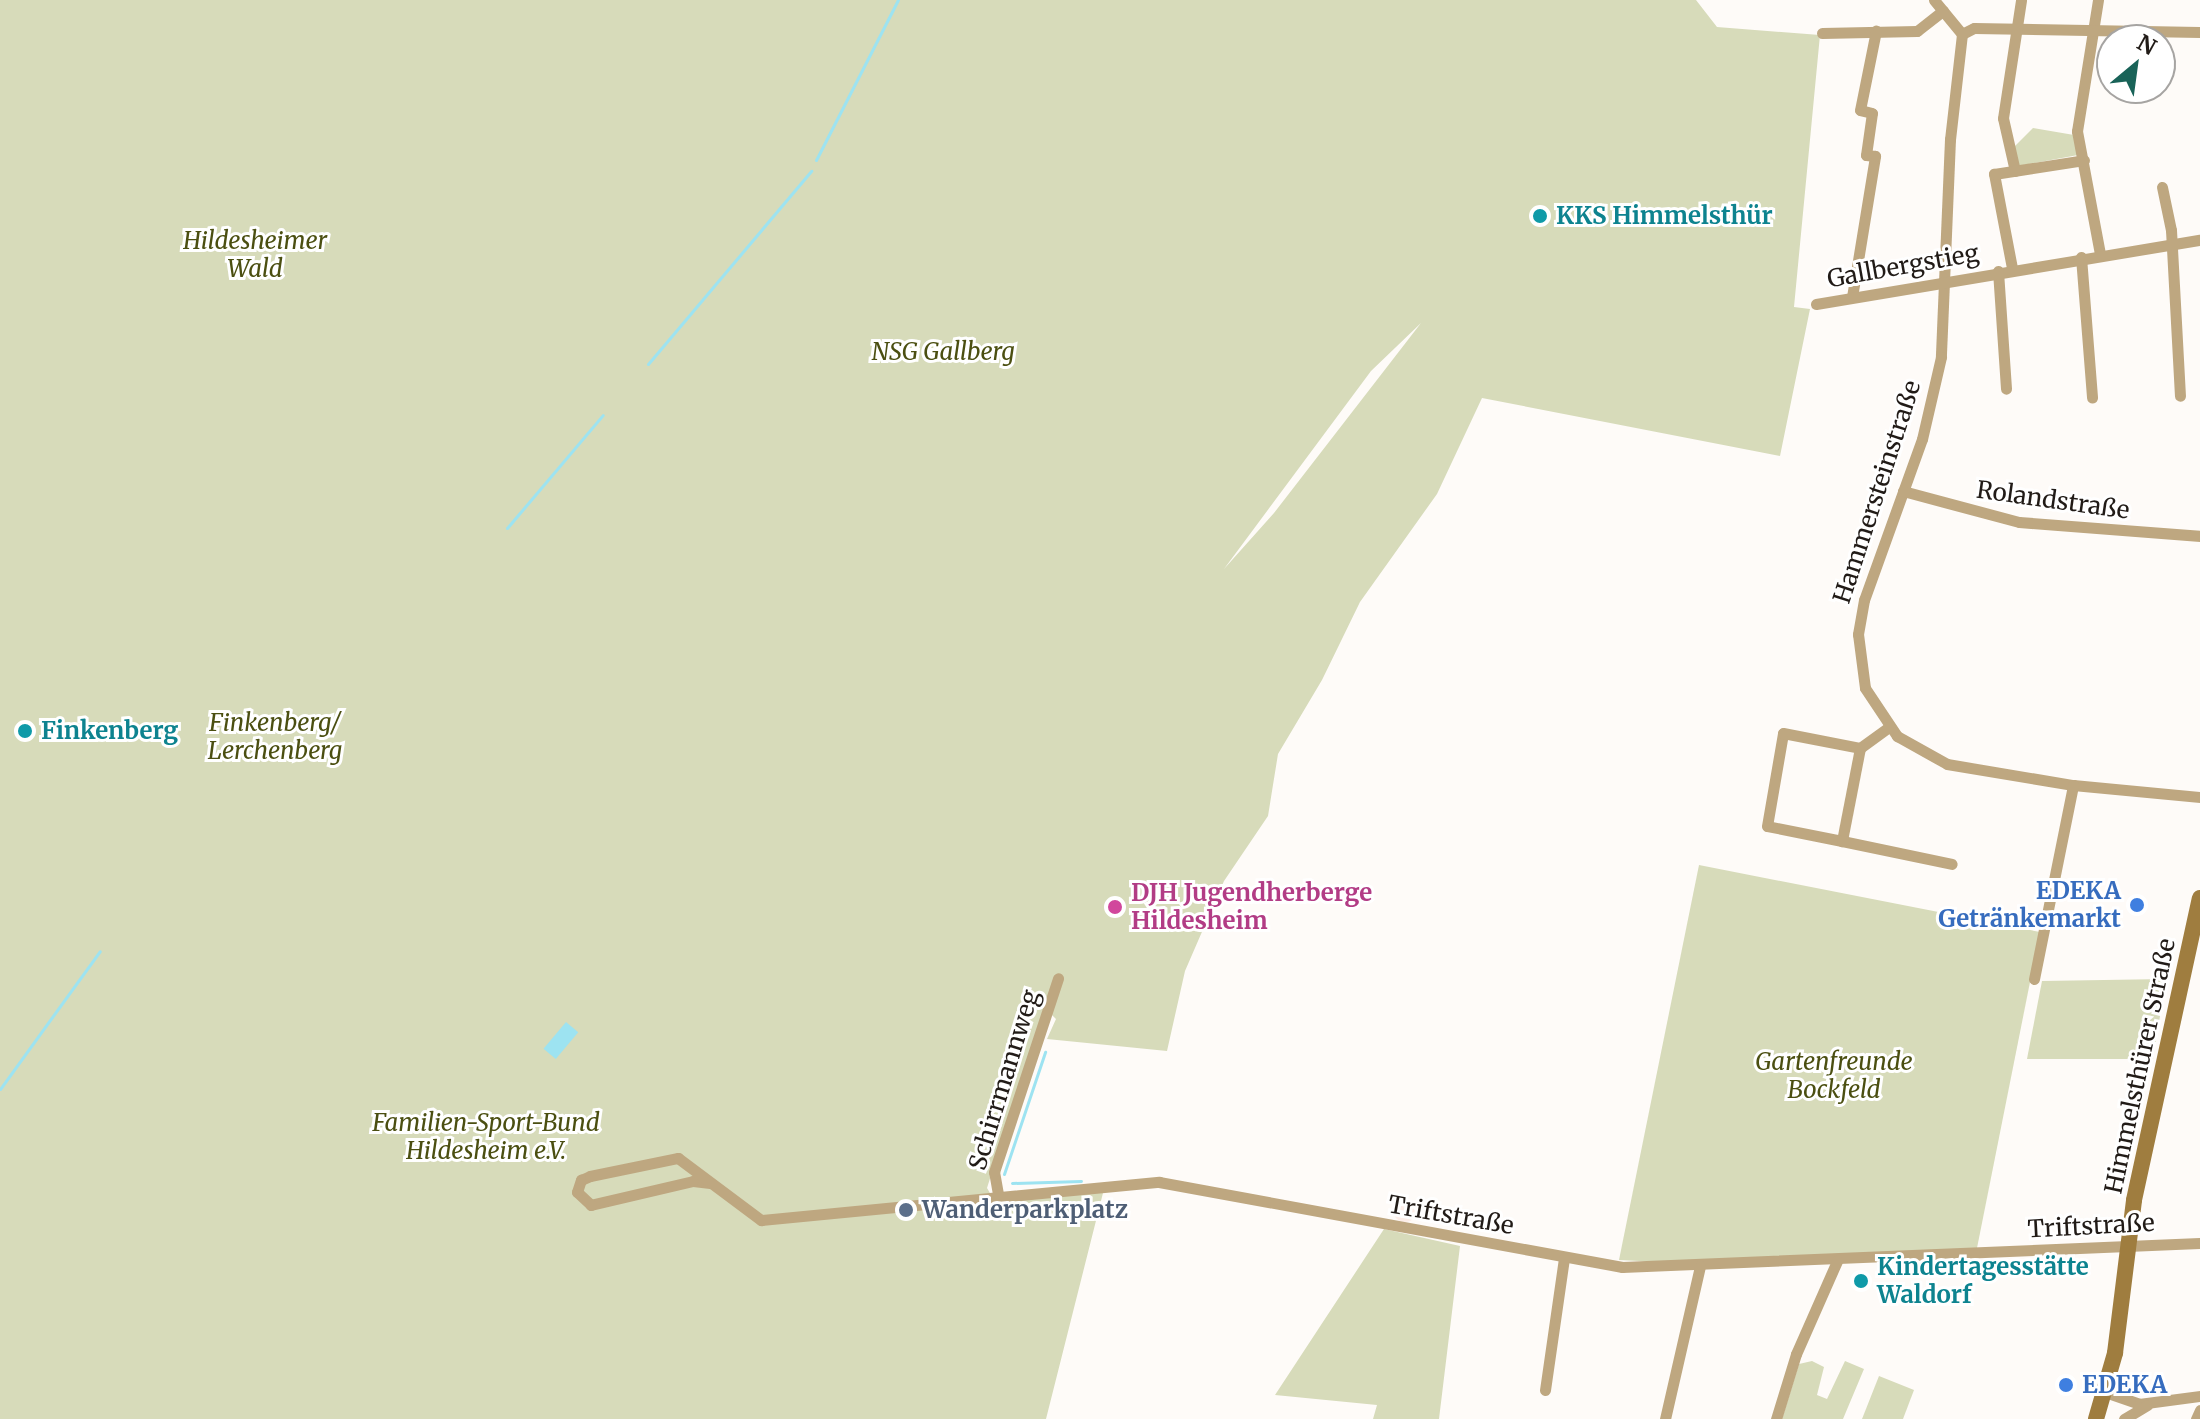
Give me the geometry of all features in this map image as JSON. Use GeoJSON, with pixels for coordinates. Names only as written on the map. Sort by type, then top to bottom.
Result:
{"type":"FeatureCollection","features":[{"type":"Feature","properties":{"kind":"street"},"geometry":{"type":"LineString","coordinates":[[1934,0],[1962,34],[1974,28],[2200,32]]}},
{"type":"Feature","properties":{"kind":"street"},"geometry":{"type":"LineString","coordinates":[[2015,171],[2003,118],[2021,0]]}},
{"type":"Feature","properties":{"kind":"street"},"geometry":{"type":"LineString","coordinates":[[2098,0],[2077,131],[2100,254]]}},
{"type":"Feature","properties":{"kind":"street"},"geometry":{"type":"LineString","coordinates":[[1822,33],[1917,31],[1943,11]]}},
{"type":"Feature","properties":{"kind":"street"},"geometry":{"type":"LineString","coordinates":[[1852,297],[1875,156],[1866,155],[1872,113],[1860,110],[1876,31]]}},
{"type":"Feature","properties":{"kind":"street","name":"Hammersteinstraße"},"geometry":{"type":"LineString","coordinates":[[1962,34],[1950,139],[1947,280],[1938,370],[1903,491],[1874,565],[1858,634],[1865,688],[1889,727],[1947,764],[2073,785],[2200,797]]}},
{"type":"Feature","properties":{"kind":"street"},"geometry":{"type":"LineString","coordinates":[[2012,268],[1994,174],[2084,160]]}},
{"type":"Feature","properties":{"kind":"street"},"geometry":{"type":"LineString","coordinates":[[2162,187],[2180,396]]}},
{"type":"Feature","properties":{"kind":"street","name":"Gallbergstieg"},"geometry":{"type":"LineString","coordinates":[[1816,304],[2012,268],[2169,242],[2200,240]]}},
{"type":"Feature","properties":{"kind":"street"},"geometry":{"type":"LineString","coordinates":[[2081,257],[2092,398]]}},
{"type":"Feature","properties":{"kind":"street","name":"Gallbergstieg"},"geometry":{"type":"LineString","coordinates":[[1998,271],[2006,389]]}},
{"type":"Feature","properties":{"kind":"street","name":"Rolandstraße"},"geometry":{"type":"LineString","coordinates":[[1903,491],[2019,522],[2200,536]]}},
{"type":"Feature","properties":{"kind":"street"},"geometry":{"type":"LineString","coordinates":[[1842,841],[1860,748],[1889,727]]}},
{"type":"Feature","properties":{"kind":"street"},"geometry":{"type":"LineString","coordinates":[[1860,748],[1783,733],[1767,826],[1952,864]]}},
{"type":"Feature","properties":{"kind":"street"},"geometry":{"type":"LineString","coordinates":[[2034,979],[2073,785]]}},
{"type":"Feature","properties":{"kind":"street","name":"Himmelsthürer Straße"},"geometry":{"type":"LineString","coordinates":[[2096,1419],[2115,1353],[2127,1245],[2200,898]]}},
{"type":"Feature","properties":{"kind":"street","name":"Schirrmannweg"},"geometry":{"type":"LineString","coordinates":[[998,1194],[994,1172],[1058,978]]}},
{"type":"Feature","properties":{"kind":"street","name":"Triftstraße"},"geometry":{"type":"LineString","coordinates":[[710,1183],[693,1181],[591,1205],[577,1192],[581,1180],[590,1176],[678,1158],[761,1220],[963,1204],[998,1194],[1159,1182],[1622,1267],[1837,1261],[2200,1243]]}},
{"type":"Feature","properties":{"kind":"street"},"geometry":{"type":"LineString","coordinates":[[1545,1390],[1564,1258]]}},
{"type":"Feature","properties":{"kind":"street"},"geometry":{"type":"LineString","coordinates":[[1776,1419],[1796,1354],[1837,1261]]}},
{"type":"Feature","properties":{"kind":"street"},"geometry":{"type":"LineString","coordinates":[[1665,1419],[1700,1266]]}},
{"type":"Feature","properties":{"kind":"street"},"geometry":{"type":"LineString","coordinates":[[2105,1392],[2125,1402],[2200,1396]]}},
{"type":"Feature","properties":{"kind":"street"},"geometry":{"type":"LineString","coordinates":[[2124,1419],[2152,1402]]}},
{"type":"Feature","properties":{"kind":"street"},"geometry":{"type":"LineString","coordinates":[[2196,1419],[2200,1410]]}},
{"type":"Feature","properties":{"kind":"shaded area"},"geometry":{"type":"Polygon","coordinates":[[[1405,1198],[1416,1205],[1417,1210],[1410,1221],[1405,1222],[1394,1215],[1393,1210],[1400,1199],[1405,1198]]]}},
{"type":"Feature","properties":{"kind":"green space"},"geometry":{"type":"Polygon","coordinates":[[[0,0],[1696,0],[1717,27],[1820,35],[1794,307],[1810,309],[1780,456],[1482,398],[1437,494],[1360,602],[1322,680],[1278,754],[1268,816],[1224,881],[1185,971],[1167,1051],[1047,1039],[1056,1019],[1044,1007],[987,1188],[994,1200],[1104,1189],[1046,1419],[0,1419],[0,0]],[[1421,323],[1371,371],[1224,569],[1274,513],[1421,323]]]}},
{"type":"Feature","properties":{"kind":"green space"},"geometry":{"type":"Polygon","coordinates":[[[2033,128],[2074,135],[2078,155],[2018,166],[2014,147],[2033,128]]]}},
{"type":"Feature","properties":{"kind":"green space","name":"Gartenfreunde Bockfeld"},"geometry":{"type":"Polygon","coordinates":[[[1699,865],[2040,932],[1977,1248],[1700,1264],[1619,1260],[1699,865]]]}},
{"type":"Feature","properties":{"kind":"green space"},"geometry":{"type":"Polygon","coordinates":[[[2166,979],[2153,1059],[2027,1059],[2042,981],[2166,979]]]}},
{"type":"Feature","properties":{"kind":"green space"},"geometry":{"type":"Polygon","coordinates":[[[1384,1229],[1460,1246],[1439,1419],[1373,1419],[1377,1405],[1275,1395],[1384,1229]]]}},
{"type":"Feature","properties":{"kind":"green space"},"geometry":{"type":"Polygon","coordinates":[[[1812,1361],[1824,1367],[1817,1395],[1827,1399],[1845,1361],[1864,1369],[1843,1419],[1782,1419],[1799,1364],[1812,1361]]]}},
{"type":"Feature","properties":{"kind":"green space"},"geometry":{"type":"Polygon","coordinates":[[[1879,1376],[1914,1390],[1903,1419],[1862,1419],[1879,1376]]]}},
{"type":"Feature","properties":{"kind":"water"},"geometry":{"type":"Polygon","coordinates":[[[566,1022],[578,1032],[556,1059],[544,1049],[566,1022]]]}},
{"type":"Feature","properties":{"kind":"waterway"},"geometry":{"type":"LineString","coordinates":[[816,160],[898,0]]}},
{"type":"Feature","properties":{"kind":"waterway"},"geometry":{"type":"LineString","coordinates":[[648,364],[811,171]]}},
{"type":"Feature","properties":{"kind":"waterway"},"geometry":{"type":"LineString","coordinates":[[507,528],[603,415]]}},
{"type":"Feature","properties":{"kind":"waterway"},"geometry":{"type":"LineString","coordinates":[[0,1089],[100,951]]}},
{"type":"Feature","properties":{"kind":"waterway"},"geometry":{"type":"LineString","coordinates":[[1004,1174],[1045,1052]]}},
{"type":"Feature","properties":{"kind":"waterway"},"geometry":{"type":"LineString","coordinates":[[1012,1183],[1081,1181]]}},
{"type":"Feature","properties":{"kind":"place","name":"KKS Himmelsthür"},"geometry":{"type":"Point","coordinates":[1540,216]}},
{"type":"Feature","properties":{"kind":"place","name":"Finkenberg"},"geometry":{"type":"Point","coordinates":[25,731]}},
{"type":"Feature","properties":{"kind":"place","name":"EDEKA Getränkemarkt"},"geometry":{"type":"Point","coordinates":[2137,905]}},
{"type":"Feature","properties":{"kind":"place","name":"DJH Jugendherberge Hildesheim"},"geometry":{"type":"Point","coordinates":[1115,907]}},
{"type":"Feature","properties":{"kind":"place","name":"Wanderparkplatz"},"geometry":{"type":"Point","coordinates":[906,1210]}},
{"type":"Feature","properties":{"kind":"place","name":"Kindertagesstätte Waldorf"},"geometry":{"type":"Point","coordinates":[1861,1281]}},
{"type":"Feature","properties":{"kind":"place","name":"EDEKA"},"geometry":{"type":"Point","coordinates":[2066,1385]}},
{"type":"Feature","properties":{"kind":"park label","name":"Hildesheimer Wald"},"geometry":{"type":"Point","coordinates":[255,255]}},
{"type":"Feature","properties":{"kind":"park label","name":"NSG Gallberg"},"geometry":{"type":"Point","coordinates":[943,352]}},
{"type":"Feature","properties":{"kind":"park label","name":"Finkenberg/ Lerchenberg"},"geometry":{"type":"Point","coordinates":[275,737]}},
{"type":"Feature","properties":{"kind":"park label","name":"Familien-Sport-Bund Hildesheim e.V."},"geometry":{"type":"Point","coordinates":[486,1137]}}]}
